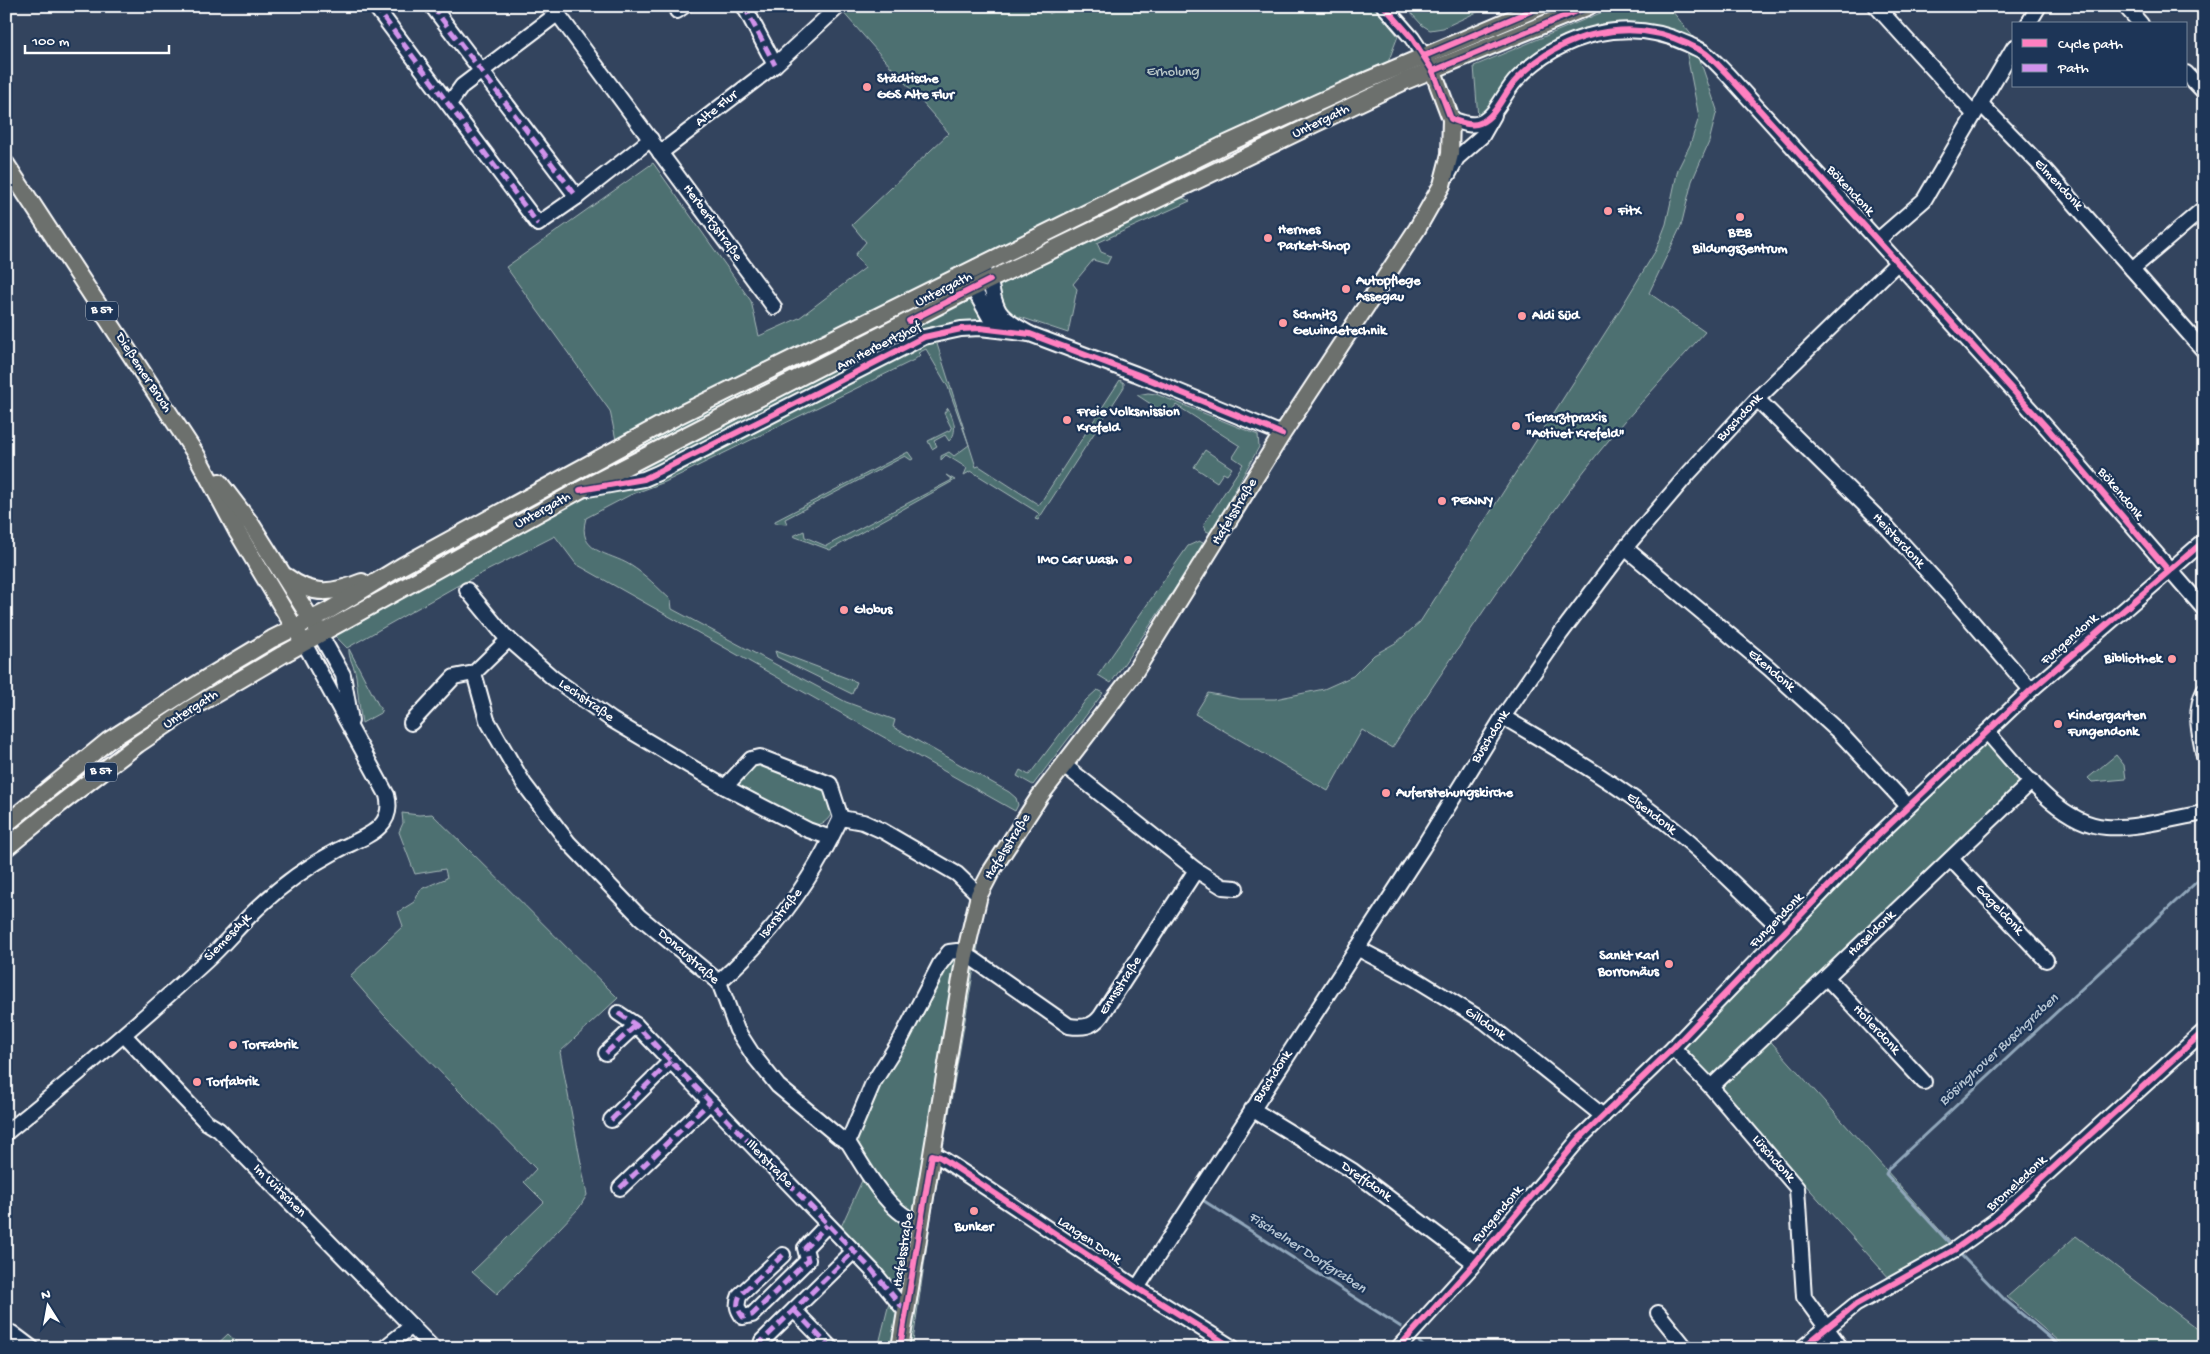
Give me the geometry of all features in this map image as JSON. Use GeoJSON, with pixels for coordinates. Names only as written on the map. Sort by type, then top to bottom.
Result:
{"type":"FeatureCollection","features":[{"type":"Feature","properties":{"kind":"main road","name":"Untergath"},"geometry":{"type":"LineString","coordinates":[[6,824],[108,741],[210,676],[402,566],[678,416],[1224,145],[1542,6]]}},
{"type":"Feature","properties":{"kind":"main road","name":"Untergath"},"geometry":{"type":"LineString","coordinates":[[11,844],[138,744],[190,709],[320,634],[580,490],[973,288],[1337,113],[1405,81],[1590,6]]}},
{"type":"Feature","properties":{"kind":"main road","name":"Hafelsstraße"},"geometry":{"type":"LineString","coordinates":[[900,1348],[965,955],[971,922],[979,895],[992,870],[1031,810],[1132,676],[1282,434],[1417,229],[1442,186],[1450,154],[1451,119],[1433,71],[1424,56]]}},
{"type":"Feature","properties":{"kind":"main road","name":"Dießemer Bruch"},"geometry":{"type":"LineString","coordinates":[[6,164],[198,456],[237,504],[286,576],[320,634]]}},
{"type":"Feature","properties":{"kind":"main road","name":"Dießemer Bruch"},"geometry":{"type":"LineString","coordinates":[[198,456],[238,533],[304,643]]}},
{"type":"Feature","properties":{"kind":"main road","name":"Untergath"},"geometry":{"type":"LineString","coordinates":[[286,576],[299,586],[324,592],[350,587],[402,566]]}},
{"type":"Feature","properties":{"kind":"main road","name":"Untergath"},"geometry":{"type":"LineString","coordinates":[[11,844],[26,807]]}},
{"type":"Feature","properties":{"kind":"street"},"geometry":{"type":"LineString","coordinates":[[375,6],[538,224],[577,197],[651,139]]}},
{"type":"Feature","properties":{"kind":"street"},"geometry":{"type":"LineString","coordinates":[[432,6],[577,197]]}},
{"type":"Feature","properties":{"kind":"street"},"geometry":{"type":"LineString","coordinates":[[744,6],[775,65]]}},
{"type":"Feature","properties":{"kind":"street","name":"Alte Flur"},"geometry":{"type":"LineString","coordinates":[[660,153],[775,65],[839,6]]}},
{"type":"Feature","properties":{"kind":"street"},"geometry":{"type":"LineString","coordinates":[[1384,6],[1412,38],[1424,56]]}},
{"type":"Feature","properties":{"kind":"street","name":"Elmendonk"},"geometry":{"type":"LineString","coordinates":[[1876,6],[1977,109],[2068,196],[2204,352]]}},
{"type":"Feature","properties":{"kind":"street"},"geometry":{"type":"LineString","coordinates":[[2029,22],[2039,6]]}},
{"type":"Feature","properties":{"kind":"street"},"geometry":{"type":"LineString","coordinates":[[2125,6],[2139,22]]}},
{"type":"Feature","properties":{"kind":"street","name":"Herbertzstraße"},"geometry":{"type":"LineString","coordinates":[[448,104],[462,86],[481,73],[554,10],[774,307]]}},
{"type":"Feature","properties":{"kind":"street","name":"Bökendonk"},"geometry":{"type":"LineString","coordinates":[[1451,119],[1472,125],[1480,124],[1496,108],[1515,80],[1538,60],[1560,46],[1582,37],[1603,32],[1625,30],[1646,32],[1673,37],[1704,52],[1727,74],[1878,240],[2048,430],[2168,570],[2204,609]]}},
{"type":"Feature","properties":{"kind":"street"},"geometry":{"type":"LineString","coordinates":[[1878,240],[1924,200],[2012,50]]}},
{"type":"Feature","properties":{"kind":"street"},"geometry":{"type":"LineString","coordinates":[[2188,75],[2204,92]]}},
{"type":"Feature","properties":{"kind":"street","name":"Bökendonk"},"geometry":{"type":"LineString","coordinates":[[1442,186],[1457,158],[1482,136],[1491,122],[1496,108]]}},
{"type":"Feature","properties":{"kind":"street"},"geometry":{"type":"LineString","coordinates":[[2132,270],[2204,208]]}},
{"type":"Feature","properties":{"kind":"street","name":"Buschdonk"},"geometry":{"type":"LineString","coordinates":[[1137,1288],[1423,847],[1503,716],[1561,633],[1625,548],[1757,399],[1897,263]]}},
{"type":"Feature","properties":{"kind":"street"},"geometry":{"type":"LineString","coordinates":[[976,267],[986,274],[990,280],[994,300],[1000,312],[1012,323],[1030,334],[1008,328],[990,318],[973,288],[972,281],[976,267]]}},
{"type":"Feature","properties":{"kind":"street","name":"Am Herbertzhof"},"geometry":{"type":"LineString","coordinates":[[580,490],[644,479],[924,337],[961,329],[980,328],[1030,334],[1136,374],[1282,434]]}},
{"type":"Feature","properties":{"kind":"street","name":"Heisterdonk"},"geometry":{"type":"LineString","coordinates":[[1757,399],[1888,528],[2031,690]]}},
{"type":"Feature","properties":{"kind":"street","name":"Fungendonk"},"geometry":{"type":"LineString","coordinates":[[1398,1348],[1475,1263],[1536,1188],[1603,1116],[1673,1048],[1908,806],[2031,690],[2168,570],[2204,541]]}},
{"type":"Feature","properties":{"kind":"street","name":"Ekendonk"},"geometry":{"type":"LineString","coordinates":[[1625,548],[1769,668],[1838,732],[1908,806]]}},
{"type":"Feature","properties":{"kind":"street","name":"Lechstraße"},"geometry":{"type":"LineString","coordinates":[[467,590],[509,639],[553,678],[612,720],[725,787],[808,830],[831,838]]}},
{"type":"Feature","properties":{"kind":"street","name":"Siemesdyk"},"geometry":{"type":"LineString","coordinates":[[320,634],[343,675],[354,732]]}},
{"type":"Feature","properties":{"kind":"street"},"geometry":{"type":"LineString","coordinates":[[411,723],[454,678],[474,673],[509,639]]}},
{"type":"Feature","properties":{"kind":"street","name":"Siemesdyk"},"geometry":{"type":"LineString","coordinates":[[6,1133],[124,1035],[212,956],[260,905],[281,887],[325,857],[378,828],[386,820],[390,811],[387,795],[304,643]]}},
{"type":"Feature","properties":{"kind":"street","name":"Donaustraße"},"geometry":{"type":"LineString","coordinates":[[474,673],[487,720],[524,784],[568,842],[640,916],[719,982],[737,1030],[753,1055],[778,1086],[839,1137],[848,1142],[891,1204],[904,1215],[921,1223]]}},
{"type":"Feature","properties":{"kind":"street"},"geometry":{"type":"LineString","coordinates":[[2204,691],[2198,706],[2197,720],[2204,756]]}},
{"type":"Feature","properties":{"kind":"street","name":"Elsendonk"},"geometry":{"type":"LineString","coordinates":[[1503,716],[1578,760],[1649,810],[1716,867],[1784,932]]}},
{"type":"Feature","properties":{"kind":"street"},"geometry":{"type":"LineString","coordinates":[[1987,732],[2054,804],[2076,819],[2104,827],[2118,828],[2204,813]]}},
{"type":"Feature","properties":{"kind":"street"},"geometry":{"type":"LineString","coordinates":[[725,787],[751,759],[760,757],[830,784],[841,818],[831,838]]}},
{"type":"Feature","properties":{"kind":"street"},"geometry":{"type":"LineString","coordinates":[[1064,765],[1196,870],[1222,887],[1236,888]]}},
{"type":"Feature","properties":{"kind":"street","name":"Haseldonk"},"geometry":{"type":"LineString","coordinates":[[1711,1087],[2032,781]]}},
{"type":"Feature","properties":{"kind":"street"},"geometry":{"type":"LineString","coordinates":[[841,818],[863,822],[883,831],[957,874],[979,895]]}},
{"type":"Feature","properties":{"kind":"street","name":"Isarstraße"},"geometry":{"type":"LineString","coordinates":[[719,982],[768,932],[804,887],[831,838]]}},
{"type":"Feature","properties":{"kind":"street","name":"Gageldonk"},"geometry":{"type":"LineString","coordinates":[[1951,859],[2046,960]]}},
{"type":"Feature","properties":{"kind":"street","name":"Ennsstraße"},"geometry":{"type":"LineString","coordinates":[[965,955],[1069,1026],[1081,1028],[1090,1025],[1098,1021],[1196,870]]}},
{"type":"Feature","properties":{"kind":"street","name":"Gilldonk"},"geometry":{"type":"LineString","coordinates":[[1357,948],[1414,978],[1484,1021],[1603,1116]]}},
{"type":"Feature","properties":{"kind":"street"},"geometry":{"type":"LineString","coordinates":[[848,1142],[873,1083],[901,1039],[940,964],[949,952],[957,951],[965,955]]}},
{"type":"Feature","properties":{"kind":"street","name":"Hollerdonk"},"geometry":{"type":"LineString","coordinates":[[1827,978],[1924,1082]]}},
{"type":"Feature","properties":{"kind":"street","name":"Illerstraße"},"geometry":{"type":"LineString","coordinates":[[618,1013],[636,1025],[872,1270],[902,1307],[907,1309]]}},
{"type":"Feature","properties":{"kind":"street"},"geometry":{"type":"LineString","coordinates":[[606,1053],[636,1025]]}},
{"type":"Feature","properties":{"kind":"street","name":"Bromeledonk"},"geometry":{"type":"LineString","coordinates":[[1826,1328],[1855,1305],[1954,1250],[1996,1220],[2204,1031]]}},
{"type":"Feature","properties":{"kind":"street","name":"Im Witschen"},"geometry":{"type":"LineString","coordinates":[[124,1035],[206,1122],[218,1130],[433,1348]]}},
{"type":"Feature","properties":{"kind":"street","name":"Lüschdonk"},"geometry":{"type":"LineString","coordinates":[[1673,1048],[1711,1087],[1797,1188],[1804,1296],[1841,1348]]}},
{"type":"Feature","properties":{"kind":"street"},"geometry":{"type":"LineString","coordinates":[[611,1120],[671,1061]]}},
{"type":"Feature","properties":{"kind":"street"},"geometry":{"type":"LineString","coordinates":[[620,1188],[710,1102]]}},
{"type":"Feature","properties":{"kind":"street","name":"Dreffdonk"},"geometry":{"type":"LineString","coordinates":[[1252,1109],[1353,1171],[1475,1263]]}},
{"type":"Feature","properties":{"kind":"street","name":"Langen Donk"},"geometry":{"type":"LineString","coordinates":[[932,1155],[940,1157],[1137,1288],[1233,1348]]}},
{"type":"Feature","properties":{"kind":"street"},"geometry":{"type":"LineString","coordinates":[[783,1255],[740,1295],[738,1310],[743,1317],[752,1315],[808,1260],[805,1248],[827,1225]]}},
{"type":"Feature","properties":{"kind":"street"},"geometry":{"type":"LineString","coordinates":[[760,1348],[762,1341],[854,1252]]}},
{"type":"Feature","properties":{"kind":"street"},"geometry":{"type":"LineString","coordinates":[[794,1310],[832,1348]]}},
{"type":"Feature","properties":{"kind":"street"},"geometry":{"type":"LineString","coordinates":[[1658,1313],[1686,1348]]}},
{"type":"Feature","properties":{"kind":"street"},"geometry":{"type":"LineString","coordinates":[[384,1348],[412,1326]]}},
{"type":"Feature","properties":{"kind":"street"},"geometry":{"type":"LineString","coordinates":[[1802,1348],[1826,1328]]}},
{"type":"Feature","properties":{"kind":"street"},"geometry":{"type":"LineString","coordinates":[[8,1333],[32,1348]]}},
{"type":"Feature","properties":{"kind":"green space","name":"Erholung"},"geometry":{"type":"Polygon","coordinates":[[[846,6],[1043,6],[1050,14],[1059,6],[1373,6],[1398,36],[1387,65],[1140,179],[1190,201],[1097,243],[1101,252],[1111,256],[1107,264],[1093,260],[1073,284],[1077,289],[1068,333],[1014,315],[975,323],[937,344],[976,467],[979,466],[1039,505],[1120,380],[1124,383],[1124,387],[1038,520],[1035,519],[1039,514],[1037,512],[971,471],[964,475],[967,468],[946,455],[941,460],[941,456],[949,452],[954,456],[969,445],[948,387],[926,349],[918,353],[920,355],[914,360],[665,482],[630,495],[586,518],[584,530],[590,545],[604,554],[630,565],[641,573],[671,600],[672,609],[846,702],[895,720],[893,727],[1009,792],[1016,798],[1018,805],[1015,811],[576,564],[555,536],[455,587],[347,648],[310,610],[616,440],[610,411],[506,267],[653,163],[751,301],[759,336],[799,318],[865,268],[855,255],[866,242],[852,225],[949,133],[841,10],[846,6]]]}},
{"type":"Feature","properties":{"kind":"green space"},"geometry":{"type":"Polygon","coordinates":[[[1419,6],[1490,6],[1443,28],[1430,30],[1422,25],[1411,13],[1419,6]]]}},
{"type":"Feature","properties":{"kind":"green space"},"geometry":{"type":"Polygon","coordinates":[[[1617,6],[1668,6],[1694,38],[1663,28],[1634,25],[1595,29],[1557,41],[1539,50],[1524,61],[1510,75],[1488,108],[1478,118],[1474,66],[1617,6]]]}},
{"type":"Feature","properties":{"kind":"green space"},"geometry":{"type":"Polygon","coordinates":[[[1686,50],[1700,60],[1717,110],[1709,142],[1692,181],[1681,226],[1649,293],[1705,332],[1626,420],[1556,508],[1461,644],[1392,748],[1362,730],[1328,791],[1195,714],[1208,693],[1240,699],[1275,699],[1324,689],[1353,676],[1374,655],[1397,642],[1420,622],[1621,308],[1656,250],[1666,224],[1678,169],[1690,145],[1699,117],[1686,50]]]}},
{"type":"Feature","properties":{"kind":"green space"},"geometry":{"type":"Polygon","coordinates":[[[1156,394],[1258,435],[1259,447],[1211,533],[1206,531],[1204,524],[1243,464],[1233,457],[1240,446],[1176,405],[1169,416],[1137,395],[1156,394]]]}},
{"type":"Feature","properties":{"kind":"green space"},"geometry":{"type":"Polygon","coordinates":[[[948,408],[953,420],[954,433],[949,441],[945,435],[934,441],[937,446],[932,449],[928,441],[952,429],[944,413],[948,408]]]}},
{"type":"Feature","properties":{"kind":"green space"},"geometry":{"type":"Polygon","coordinates":[[[1205,450],[1232,468],[1227,475],[1223,473],[1217,482],[1194,467],[1205,450]]]}},
{"type":"Feature","properties":{"kind":"green space"},"geometry":{"type":"Polygon","coordinates":[[[908,452],[913,459],[911,460],[905,456],[785,519],[787,524],[775,523],[775,521],[908,452]]]}},
{"type":"Feature","properties":{"kind":"green space"},"geometry":{"type":"Polygon","coordinates":[[[946,475],[955,480],[830,550],[793,536],[804,531],[805,537],[826,546],[952,480],[946,475]]]}},
{"type":"Feature","properties":{"kind":"green space"},"geometry":{"type":"Polygon","coordinates":[[[1199,541],[1205,544],[1111,683],[1098,675],[1188,546],[1199,541]]]}},
{"type":"Feature","properties":{"kind":"green space"},"geometry":{"type":"Polygon","coordinates":[[[349,649],[382,712],[362,723],[356,676],[349,649]]]}},
{"type":"Feature","properties":{"kind":"green space"},"geometry":{"type":"Polygon","coordinates":[[[775,651],[857,682],[852,694],[777,657],[775,651]]]}},
{"type":"Feature","properties":{"kind":"green space"},"geometry":{"type":"Polygon","coordinates":[[[1097,690],[1103,693],[1033,785],[1017,776],[1020,770],[1029,775],[1086,700],[1097,690]]]}},
{"type":"Feature","properties":{"kind":"green space"},"geometry":{"type":"Polygon","coordinates":[[[1985,739],[2026,783],[1764,1034],[1955,1247],[1890,1279],[1679,1044],[1985,739]]]}},
{"type":"Feature","properties":{"kind":"green space"},"geometry":{"type":"Polygon","coordinates":[[[2116,755],[2124,765],[2126,779],[2092,782],[2088,778],[2116,755]]]}},
{"type":"Feature","properties":{"kind":"green space"},"geometry":{"type":"Polygon","coordinates":[[[755,762],[815,782],[825,790],[833,810],[829,818],[825,822],[816,825],[800,821],[735,786],[736,781],[755,762]]]}},
{"type":"Feature","properties":{"kind":"green space"},"geometry":{"type":"Polygon","coordinates":[[[402,813],[432,814],[618,998],[560,1052],[587,1195],[579,1208],[497,1294],[472,1272],[544,1202],[524,1182],[536,1169],[384,1015],[350,976],[403,926],[398,912],[414,902],[421,889],[447,878],[445,869],[415,874],[399,832],[403,823],[402,813]]]}},
{"type":"Feature","properties":{"kind":"green space"},"geometry":{"type":"Polygon","coordinates":[[[978,945],[931,1217],[912,1348],[878,1348],[890,1299],[835,1240],[865,1174],[842,1143],[955,946],[978,945]]]}},
{"type":"Feature","properties":{"kind":"green space"},"geometry":{"type":"Polygon","coordinates":[[[2076,1236],[2204,1334],[2204,1348],[2066,1348],[2007,1297],[2076,1236]]]}},
{"type":"Feature","properties":{"kind":"green space"},"geometry":{"type":"Polygon","coordinates":[[[228,1334],[243,1348],[213,1348],[228,1334]]]}},
{"type":"Feature","properties":{"kind":"waterway","name":"Bösinghover Buschgraben"},"geometry":{"type":"LineString","coordinates":[[1952,1246],[1886,1174],[1889,1168],[2204,875]]}},
{"type":"Feature","properties":{"kind":"waterway","name":"Fischelner Dorfgraben"},"geometry":{"type":"LineString","coordinates":[[1201,1199],[1401,1327]]}},
{"type":"Feature","properties":{"kind":"waterway","name":"Bösinghover Buschgraben"},"geometry":{"type":"LineString","coordinates":[[1960,1254],[2005,1300],[2062,1348]]}},
{"type":"Feature","properties":{"kind":"waterway","name":"Fischelner Dorfgraben"},"geometry":{"type":"LineString","coordinates":[[1419,1342],[1425,1348]]}},
{"type":"Feature","properties":{"kind":"marked path"},"geometry":{"type":"LineString","coordinates":[[375,6],[538,224]]}},
{"type":"Feature","properties":{"kind":"marked path"},"geometry":{"type":"LineString","coordinates":[[432,6],[577,197]]}},
{"type":"Feature","properties":{"kind":"marked path"},"geometry":{"type":"LineString","coordinates":[[677,11],[684,6]]}},
{"type":"Feature","properties":{"kind":"marked path"},"geometry":{"type":"LineString","coordinates":[[744,6],[775,65]]}},
{"type":"Feature","properties":{"kind":"marked path"},"geometry":{"type":"LineString","coordinates":[[618,1013],[636,1025],[872,1270],[902,1307],[907,1309]]}},
{"type":"Feature","properties":{"kind":"marked path"},"geometry":{"type":"LineString","coordinates":[[606,1053],[636,1025]]}},
{"type":"Feature","properties":{"kind":"marked path"},"geometry":{"type":"LineString","coordinates":[[611,1120],[671,1061]]}},
{"type":"Feature","properties":{"kind":"marked path"},"geometry":{"type":"LineString","coordinates":[[620,1188],[710,1102]]}},
{"type":"Feature","properties":{"kind":"marked path"},"geometry":{"type":"LineString","coordinates":[[783,1255],[740,1295],[738,1306],[743,1317],[752,1315],[808,1260],[805,1248],[827,1225]]}},
{"type":"Feature","properties":{"kind":"marked path"},"geometry":{"type":"LineString","coordinates":[[760,1348],[762,1341],[853,1252]]}},
{"type":"Feature","properties":{"kind":"marked path"},"geometry":{"type":"LineString","coordinates":[[794,1310],[831,1348]]}},
{"type":"Feature","properties":{"kind":"cycle path"},"geometry":{"type":"LineString","coordinates":[[1384,6],[1412,38],[1433,71],[1451,119],[1462,123],[1477,124],[1486,120],[1517,79],[1554,50],[1575,40],[1597,34],[1643,31],[1666,36],[1703,52],[1714,60],[1727,74],[2048,429],[2168,570]]}},
{"type":"Feature","properties":{"kind":"cycle path"},"geometry":{"type":"LineString","coordinates":[[1424,56],[1542,6]]}},
{"type":"Feature","properties":{"kind":"cycle path"},"geometry":{"type":"LineString","coordinates":[[1433,71],[1589,6]]}},
{"type":"Feature","properties":{"kind":"cycle path"},"geometry":{"type":"LineString","coordinates":[[909,321],[990,280]]}},
{"type":"Feature","properties":{"kind":"cycle path"},"geometry":{"type":"LineString","coordinates":[[580,490],[644,479],[924,337],[961,329],[980,328],[1030,334],[1136,374],[1282,434]]}},
{"type":"Feature","properties":{"kind":"cycle path"},"geometry":{"type":"LineString","coordinates":[[1398,1348],[1475,1263],[1580,1138],[1673,1048],[1869,844],[2031,690],[2204,541]]}},
{"type":"Feature","properties":{"kind":"cycle path"},"geometry":{"type":"LineString","coordinates":[[1802,1348],[1855,1305],[1954,1250],[1996,1220],[2204,1031]]}},
{"type":"Feature","properties":{"kind":"cycle path"},"geometry":{"type":"LineString","coordinates":[[900,1348],[932,1155],[940,1157],[1137,1288],[1233,1348]]}},
{"type":"Feature","properties":{"kind":"place","name":"Städtische GGS Alte Flur"},"geometry":{"type":"Point","coordinates":[867,87]}},
{"type":"Feature","properties":{"kind":"place","name":"FitX"},"geometry":{"type":"Point","coordinates":[1608,211]}},
{"type":"Feature","properties":{"kind":"place","name":"BZB Bildungszentrum"},"geometry":{"type":"Point","coordinates":[1740,217]}},
{"type":"Feature","properties":{"kind":"place","name":"Hermes Parket-Shop"},"geometry":{"type":"Point","coordinates":[1268,238]}},
{"type":"Feature","properties":{"kind":"place","name":"Autopflege Assegau"},"geometry":{"type":"Point","coordinates":[1346,289]}},
{"type":"Feature","properties":{"kind":"place","name":"Aldi Süd"},"geometry":{"type":"Point","coordinates":[1522,316]}},
{"type":"Feature","properties":{"kind":"place","name":"Schmitz Gewindetechnik"},"geometry":{"type":"Point","coordinates":[1283,323]}},
{"type":"Feature","properties":{"kind":"place","name":"Freie Volksmission Krefeld"},"geometry":{"type":"Point","coordinates":[1067,420]}},
{"type":"Feature","properties":{"kind":"place","name":"Tierarztpraxis \"Activet Krefeld\""},"geometry":{"type":"Point","coordinates":[1516,426]}},
{"type":"Feature","properties":{"kind":"place","name":"PENNY"},"geometry":{"type":"Point","coordinates":[1442,501]}},
{"type":"Feature","properties":{"kind":"place","name":"IMO Car Wash"},"geometry":{"type":"Point","coordinates":[1128,560]}},
{"type":"Feature","properties":{"kind":"place","name":"Globus"},"geometry":{"type":"Point","coordinates":[844,610]}},
{"type":"Feature","properties":{"kind":"place","name":"Bibliothek"},"geometry":{"type":"Point","coordinates":[2172,659]}},
{"type":"Feature","properties":{"kind":"place","name":"Kindergarten Fungendonk"},"geometry":{"type":"Point","coordinates":[2058,724]}},
{"type":"Feature","properties":{"kind":"place","name":"Auferstehungskirche"},"geometry":{"type":"Point","coordinates":[1386,793]}},
{"type":"Feature","properties":{"kind":"place","name":"Sankt Karl Borromäus"},"geometry":{"type":"Point","coordinates":[1669,964]}},
{"type":"Feature","properties":{"kind":"place","name":"TorFabrik"},"geometry":{"type":"Point","coordinates":[233,1045]}},
{"type":"Feature","properties":{"kind":"place","name":"Torfabrik"},"geometry":{"type":"Point","coordinates":[197,1082]}},
{"type":"Feature","properties":{"kind":"place","name":"Bunker"},"geometry":{"type":"Point","coordinates":[974,1211]}}]}
